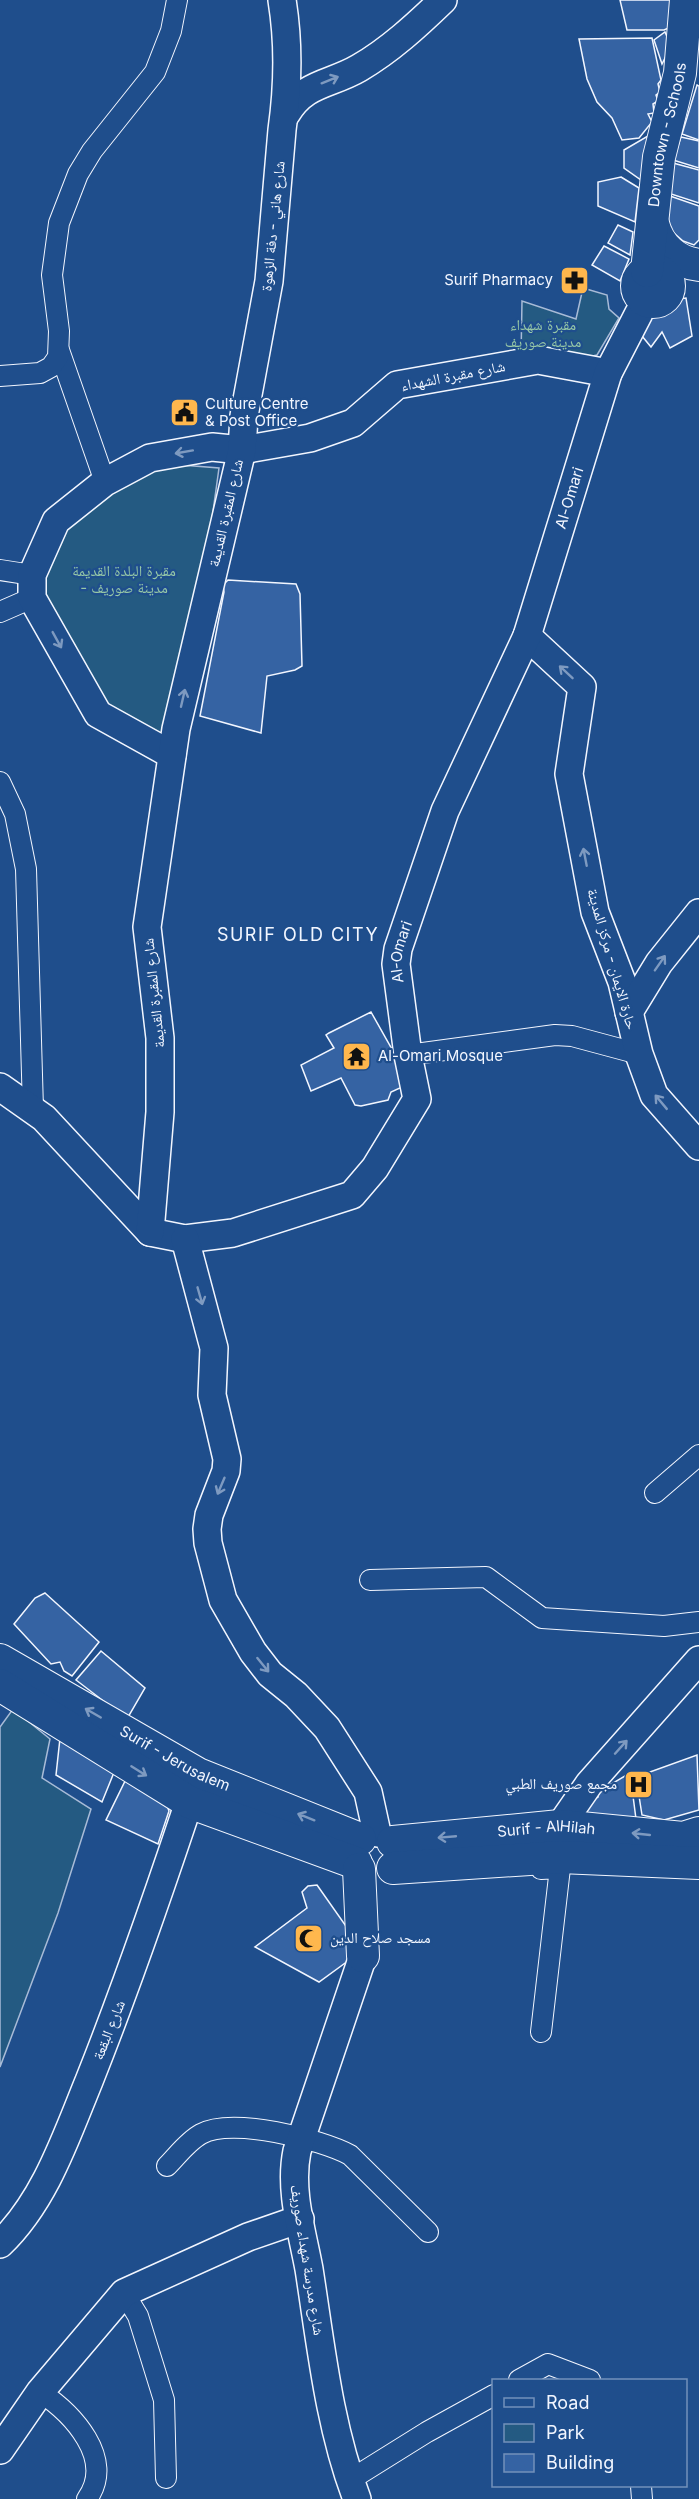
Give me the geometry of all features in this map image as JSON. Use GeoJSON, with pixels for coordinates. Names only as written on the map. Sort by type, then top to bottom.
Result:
{"type":"FeatureCollection","features":[{"type":"Feature","properties":{"kind":"main road","name":"Downtown - Schools"},"geometry":{"type":"LineString","coordinates":[[648,296],[652,220],[659,157],[680,73],[686,0]]}},
{"type":"Feature","properties":{"kind":"main road"},"geometry":{"type":"LineString","coordinates":[[680,73],[685,57],[699,43]]}},
{"type":"Feature","properties":{"kind":"main road"},"geometry":{"type":"LineString","coordinates":[[652,220],[657,236],[664,247],[686,261],[699,265]]}},
{"type":"Feature","properties":{"kind":"main road"},"geometry":{"type":"LineString","coordinates":[[648,296],[699,285]]}},
{"type":"Feature","properties":{"kind":"main road","name":"Surif - Jerusalem"},"geometry":{"type":"LineString","coordinates":[[0,1660],[194,1788]]}},
{"type":"Feature","properties":{"kind":"main road","name":"Surif - Jerusalem"},"geometry":{"type":"LineString","coordinates":[[0,1685],[194,1788],[375,1856]]}},
{"type":"Feature","properties":{"kind":"main road"},"geometry":{"type":"LineString","coordinates":[[519,1860],[542,1854],[560,1826]]}},
{"type":"Feature","properties":{"kind":"main road","name":"Surif - AlHilah"},"geometry":{"type":"LineString","coordinates":[[375,1856],[560,1826],[683,1838],[699,1833]]}},
{"type":"Feature","properties":{"kind":"main road"},"geometry":{"type":"LineString","coordinates":[[363,1956],[375,1856]]}},
{"type":"Feature","properties":{"kind":"main road","name":"Surif - AlHilah"},"geometry":{"type":"LineString","coordinates":[[375,1856],[519,1860],[560,1857],[698,1868]]}},
{"type":"Feature","properties":{"kind":"street"},"geometry":{"type":"LineString","coordinates":[[105,482],[59,350],[52,266],[55,240],[62,214],[78,174],[92,151],[155,72],[171,31],[177,0]]}},
{"type":"Feature","properties":{"kind":"street","name":"شارع هاني - دفة الزهوة"},"geometry":{"type":"LineString","coordinates":[[242,450],[244,416],[268,281],[285,114],[287,32],[282,0]]}},
{"type":"Feature","properties":{"kind":"street"},"geometry":{"type":"LineString","coordinates":[[285,114],[301,94],[358,68],[401,38],[443,0]]}},
{"type":"Feature","properties":{"kind":"street","name":"Al-Omari"},"geometry":{"type":"LineString","coordinates":[[150,1232],[185,1239],[233,1233],[352,1195],[375,1168],[417,1099],[408,1055],[396,964],[398,949],[445,811],[527,636],[608,373],[648,296]]}},
{"type":"Feature","properties":{"kind":"street"},"geometry":{"type":"LineString","coordinates":[[0,376],[44,372],[54,364],[59,350]]}},
{"type":"Feature","properties":{"kind":"street","name":"شارع مقبرة الشهداء"},"geometry":{"type":"LineString","coordinates":[[242,450],[310,438],[353,423],[397,385],[537,360],[608,373]]}},
{"type":"Feature","properties":{"kind":"street","name":"شارع المقبرة القديمة"},"geometry":{"type":"LineString","coordinates":[[32,586],[56,521],[105,482],[150,458],[212,447],[242,450],[176,729],[147,927],[160,1038],[160,1112],[150,1232]]}},
{"type":"Feature","properties":{"kind":"street"},"geometry":{"type":"LineString","coordinates":[[0,570],[32,586],[98,714],[172,755]]}},
{"type":"Feature","properties":{"kind":"street"},"geometry":{"type":"LineString","coordinates":[[0,612],[32,586]]}},
{"type":"Feature","properties":{"kind":"street","name":"حارة الايمان - مركز المدينة"},"geometry":{"type":"LineString","coordinates":[[527,636],[582,687],[569,774],[595,912],[622,982],[639,1054],[654,1095],[699,1146]]}},
{"type":"Feature","properties":{"kind":"street"},"geometry":{"type":"LineString","coordinates":[[0,782],[15,814],[26,869],[33,1108]]}},
{"type":"Feature","properties":{"kind":"street"},"geometry":{"type":"LineString","coordinates":[[629,1012],[659,963],[699,913]]}},
{"type":"Feature","properties":{"kind":"street"},"geometry":{"type":"LineString","coordinates":[[408,1055],[555,1035],[572,1036],[639,1054]]}},
{"type":"Feature","properties":{"kind":"street"},"geometry":{"type":"LineString","coordinates":[[0,1087],[33,1108],[150,1232]]}},
{"type":"Feature","properties":{"kind":"street"},"geometry":{"type":"LineString","coordinates":[[185,1239],[214,1348],[212,1395],[227,1459],[226,1472],[209,1515],[207,1529],[208,1543],[223,1600],[253,1653],[270,1674],[296,1695],[327,1728],[368,1792],[375,1856]]}},
{"type":"Feature","properties":{"kind":"street"},"geometry":{"type":"LineString","coordinates":[[655,1492],[699,1455]]}},
{"type":"Feature","properties":{"kind":"street"},"geometry":{"type":"LineString","coordinates":[[370,1580],[486,1577],[542,1618],[664,1626],[699,1622]]}},
{"type":"Feature","properties":{"kind":"street"},"geometry":{"type":"LineString","coordinates":[[560,1826],[589,1784],[699,1660]]}},
{"type":"Feature","properties":{"kind":"street","name":"شارع البقعة"},"geometry":{"type":"LineString","coordinates":[[0,2244],[15,2230],[53,2168],[131,1975],[194,1788]]}},
{"type":"Feature","properties":{"kind":"street"},"geometry":{"type":"LineString","coordinates":[[519,1860],[521,1870],[560,1868],[541,2032]]}},
{"type":"Feature","properties":{"kind":"street","name":"شارع مدرسة شهداء صوريف"},"geometry":{"type":"LineString","coordinates":[[353,2490],[327,2385],[293,2176],[302,2139],[363,1956]]}},
{"type":"Feature","properties":{"kind":"street"},"geometry":{"type":"LineString","coordinates":[[167,2166],[199,2135],[221,2128],[240,2128],[302,2139],[336,2148],[350,2156],[429,2232]]}},
{"type":"Feature","properties":{"kind":"street"},"geometry":{"type":"LineString","coordinates":[[0,2450],[40,2392],[124,2293],[248,2237],[300,2219]]}},
{"type":"Feature","properties":{"kind":"street"},"geometry":{"type":"LineString","coordinates":[[124,2293],[138,2316],[164,2400],[166,2478]]}},
{"type":"Feature","properties":{"kind":"street"},"geometry":{"type":"LineString","coordinates":[[521,2379],[548,2364],[587,2379]]}},
{"type":"Feature","properties":{"kind":"street"},"geometry":{"type":"LineString","coordinates":[[40,2392],[60,2405],[90,2446],[96,2465],[96,2479],[87,2499]]}},
{"type":"Feature","properties":{"kind":"street"},"geometry":{"type":"LineString","coordinates":[[353,2490],[427,2432],[492,2396]]}},
{"type":"Feature","properties":{"kind":"green space","name":"مقبرة شهداء مدينة صوريف"},"geometry":{"type":"Polygon","coordinates":[[[583,288],[607,295],[609,309],[619,318],[597,355],[579,359],[521,357],[522,301],[576,319],[583,288]]]}},
{"type":"Feature","properties":{"kind":"green space","name":"مقبرة البلدة القديمة - مدينة صوريف"},"geometry":{"type":"Polygon","coordinates":[[[156,463],[219,468],[180,751],[103,710],[38,586],[62,524],[156,463]]]}},
{"type":"Feature","properties":{"kind":"green space"},"geometry":{"type":"Polygon","coordinates":[[[13,1709],[50,1739],[42,1778],[91,1809],[58,1913],[0,2067],[0,1727],[13,1709]]]}},
{"type":"Feature","properties":{"kind":"building"},"geometry":{"type":"Polygon","coordinates":[[[620,0],[680,0],[680,23],[664,30],[627,30],[620,0]]]}},
{"type":"Feature","properties":{"kind":"building"},"geometry":{"type":"Polygon","coordinates":[[[665,32],[671,46],[662,64],[654,40],[665,32]]]}},
{"type":"Feature","properties":{"kind":"building"},"geometry":{"type":"Polygon","coordinates":[[[652,38],[661,80],[658,84],[660,92],[656,95],[658,101],[653,104],[654,113],[648,114],[652,122],[639,138],[622,140],[612,118],[597,102],[587,79],[579,39],[652,38]]]}},
{"type":"Feature","properties":{"kind":"building"},"geometry":{"type":"Polygon","coordinates":[[[697,85],[699,86],[699,140],[682,134],[697,85]]]}},
{"type":"Feature","properties":{"kind":"building"},"geometry":{"type":"Polygon","coordinates":[[[653,133],[641,180],[624,168],[624,150],[653,133]]]}},
{"type":"Feature","properties":{"kind":"building"},"geometry":{"type":"Polygon","coordinates":[[[681,137],[699,141],[699,168],[673,160],[681,137]]]}},
{"type":"Feature","properties":{"kind":"building"},"geometry":{"type":"Polygon","coordinates":[[[673,163],[699,170],[699,203],[668,193],[673,163]]]}},
{"type":"Feature","properties":{"kind":"building"},"geometry":{"type":"Polygon","coordinates":[[[621,177],[639,188],[635,222],[598,206],[598,182],[621,177]]]}},
{"type":"Feature","properties":{"kind":"building"},"geometry":{"type":"Polygon","coordinates":[[[670,196],[699,206],[699,240],[694,245],[683,241],[667,227],[670,196]]]}},
{"type":"Feature","properties":{"kind":"building"},"geometry":{"type":"Polygon","coordinates":[[[618,225],[633,232],[630,255],[608,243],[618,225]]]}},
{"type":"Feature","properties":{"kind":"building"},"geometry":{"type":"Polygon","coordinates":[[[604,246],[629,259],[620,281],[592,265],[604,246]]]}},
{"type":"Feature","properties":{"kind":"building"},"geometry":{"type":"Polygon","coordinates":[[[686,298],[692,336],[670,348],[662,332],[651,347],[642,336],[647,322],[670,300],[686,298]]]}},
{"type":"Feature","properties":{"kind":"building"},"geometry":{"type":"Polygon","coordinates":[[[228,580],[296,584],[300,594],[302,666],[295,670],[267,676],[261,733],[200,716],[224,592],[223,585],[228,580]]]}},
{"type":"Feature","properties":{"kind":"building","name":"Al-Omari Mosque"},"geometry":{"type":"Polygon","coordinates":[[[371,1012],[411,1083],[391,1092],[388,1100],[361,1106],[355,1105],[341,1078],[311,1091],[301,1065],[334,1048],[326,1035],[371,1012]]]}},
{"type":"Feature","properties":{"kind":"building"},"geometry":{"type":"Polygon","coordinates":[[[45,1593],[99,1642],[72,1676],[64,1671],[60,1662],[51,1664],[14,1624],[35,1598],[45,1593]]]}},
{"type":"Feature","properties":{"kind":"building"},"geometry":{"type":"Polygon","coordinates":[[[101,1651],[145,1688],[127,1719],[76,1680],[101,1651]]]}},
{"type":"Feature","properties":{"kind":"building"},"geometry":{"type":"Polygon","coordinates":[[[61,1729],[117,1765],[102,1802],[56,1775],[61,1729]]]}},
{"type":"Feature","properties":{"kind":"building"},"geometry":{"type":"Polygon","coordinates":[[[697,1755],[699,1810],[664,1820],[642,1815],[636,1777],[697,1755]]]}},
{"type":"Feature","properties":{"kind":"building"},"geometry":{"type":"Polygon","coordinates":[[[630,1773],[636,1819],[584,1822],[582,1806],[598,1797],[598,1792],[630,1773]]]}},
{"type":"Feature","properties":{"kind":"building"},"geometry":{"type":"Polygon","coordinates":[[[128,1775],[162,1792],[169,1811],[158,1844],[106,1820],[128,1775]]]}},
{"type":"Feature","properties":{"kind":"building","name":"مسجد صلاح الدين"},"geometry":{"type":"Polygon","coordinates":[[[317,1885],[348,1929],[352,1958],[319,1982],[255,1947],[307,1908],[302,1892],[308,1886],[317,1885]]]}},
{"type":"Feature","properties":{"kind":"place","name":"Surif Pharmacy"},"geometry":{"type":"Point","coordinates":[574,280]}},
{"type":"Feature","properties":{"kind":"place","name":"Culture Centre & Post Office"},"geometry":{"type":"Point","coordinates":[184,413]}},
{"type":"Feature","properties":{"kind":"place","name":"Al-Omari Mosque"},"geometry":{"type":"Point","coordinates":[357,1056]}},
{"type":"Feature","properties":{"kind":"place","name":"مجمع صوريف الطبي"},"geometry":{"type":"Point","coordinates":[638,1784]}},
{"type":"Feature","properties":{"kind":"place","name":"مسجد صلاح الدين"},"geometry":{"type":"Point","coordinates":[309,1938]}},
{"type":"Feature","properties":{"kind":"district","name":"SURIF OLD CITY"},"geometry":{"type":"Point","coordinates":[298,935]}}]}
